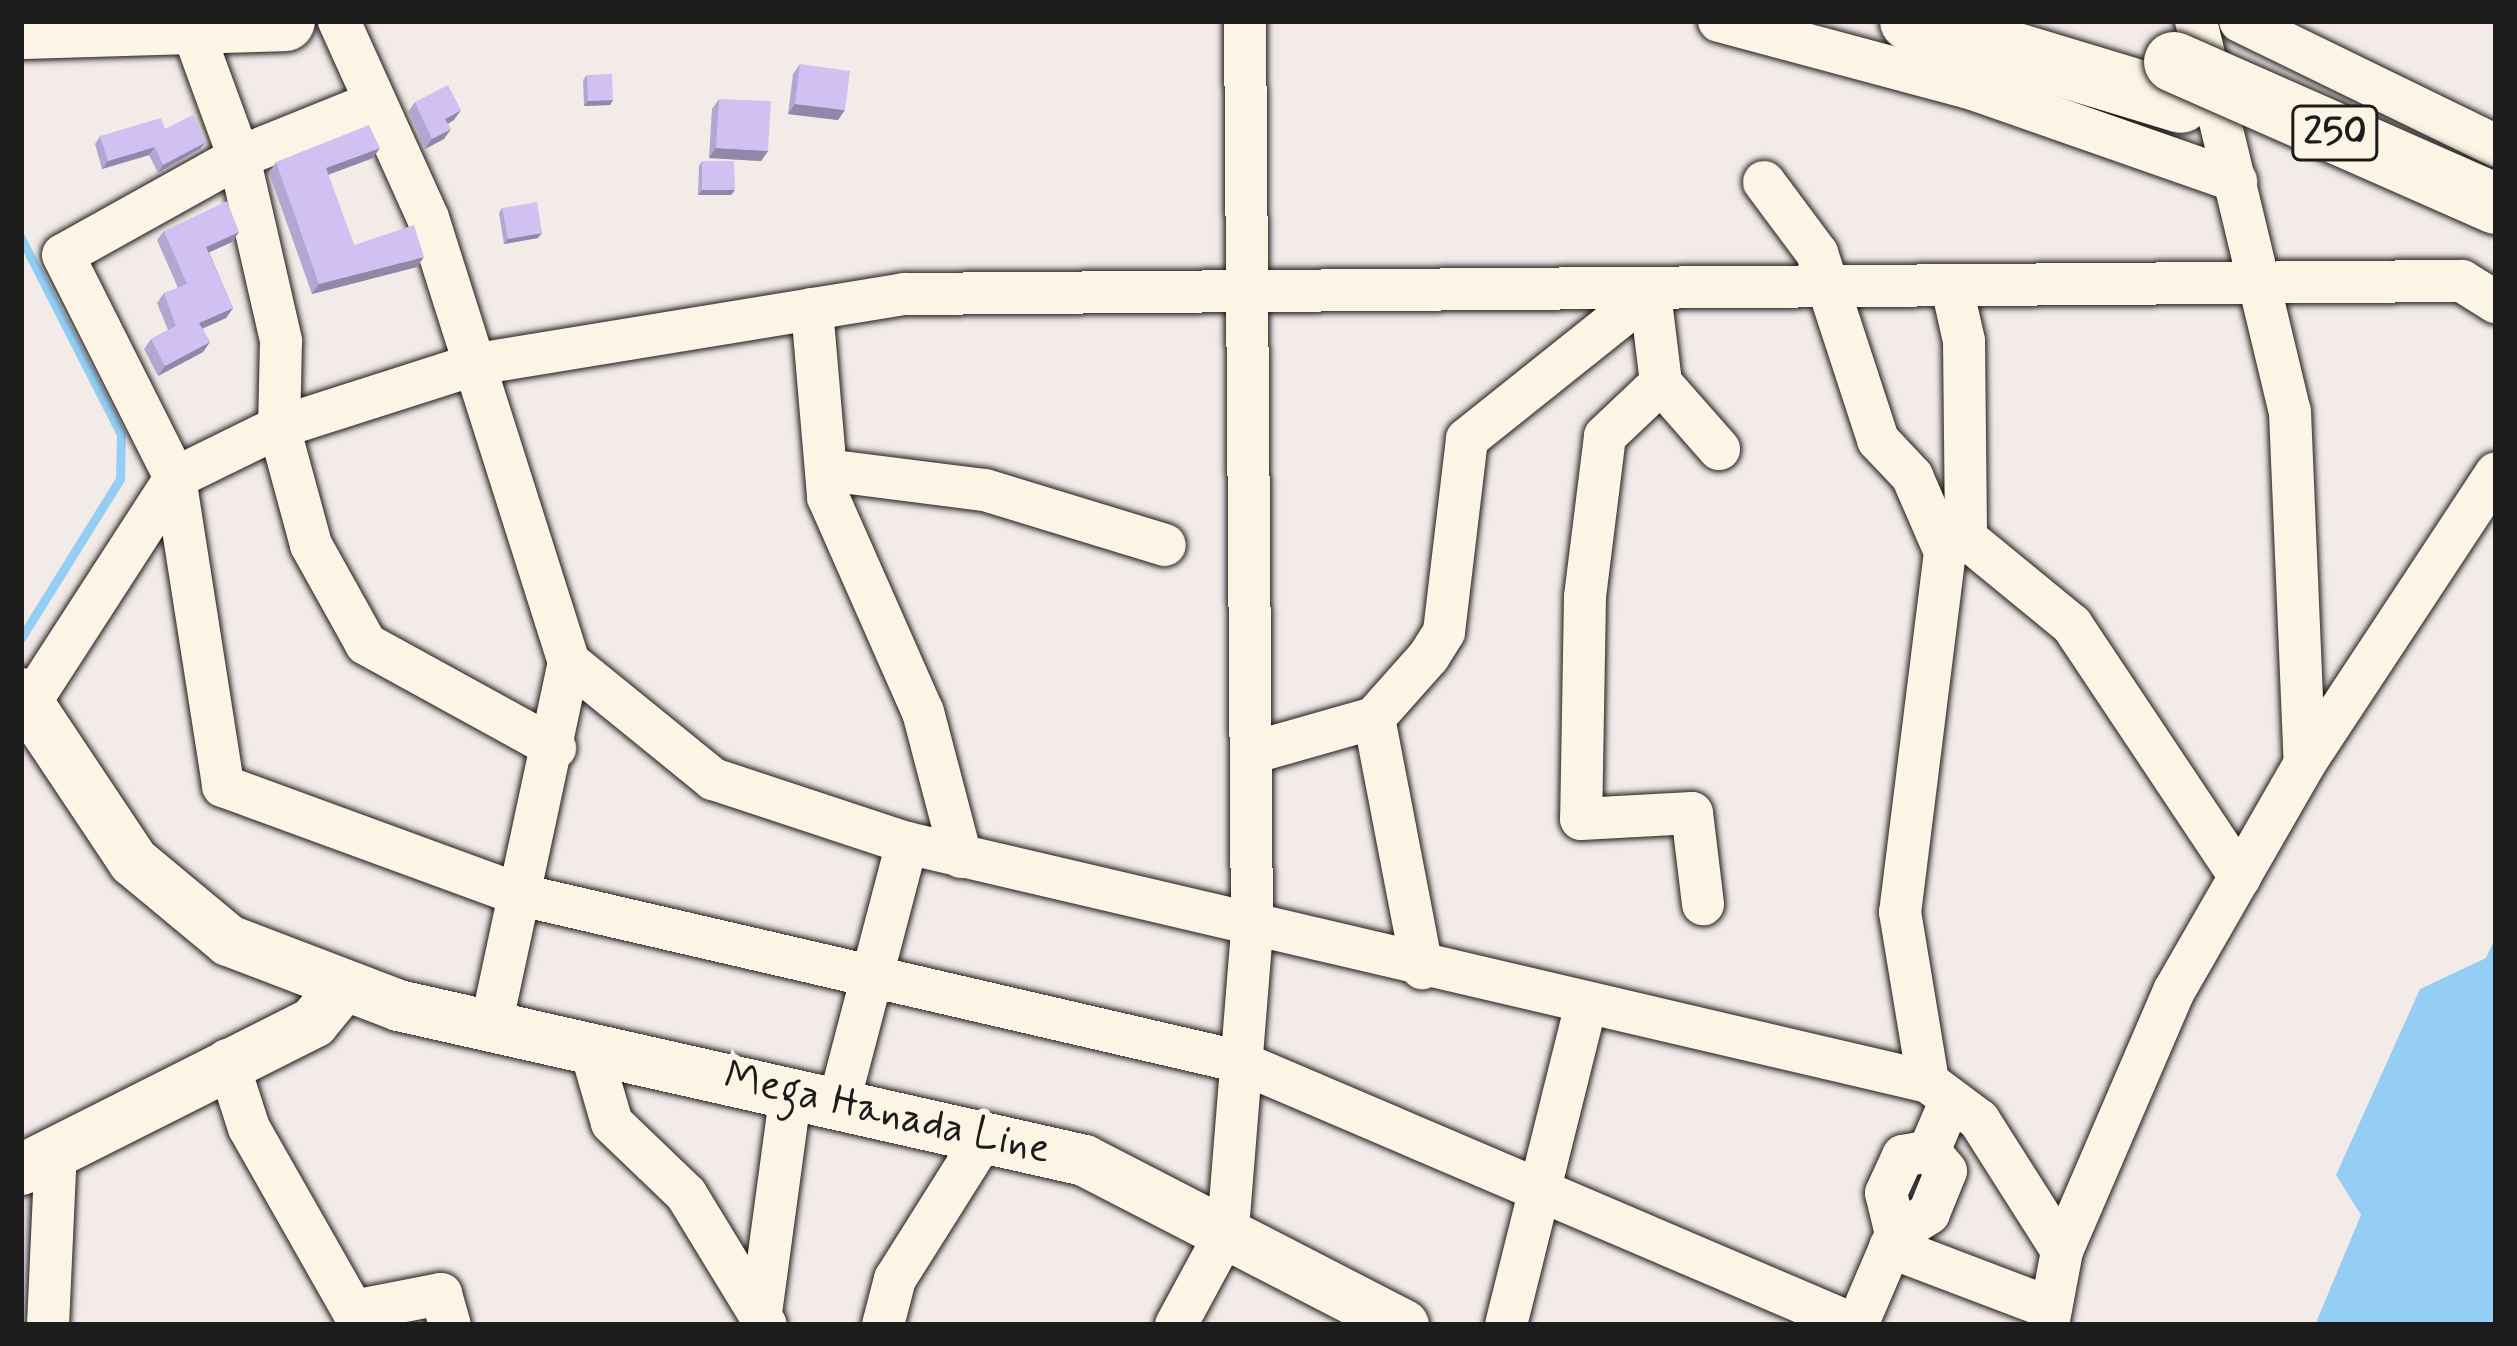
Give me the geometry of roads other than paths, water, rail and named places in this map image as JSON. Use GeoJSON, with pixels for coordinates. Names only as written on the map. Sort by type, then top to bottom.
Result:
{"type":"FeatureCollection","features":[{"type":"Feature","properties":{"kind":"highway"},"geometry":{"type":"LineString","coordinates":[[21,29],[285,21]]}},
{"type":"Feature","properties":{"kind":"highway","name":"250"},"geometry":{"type":"LineString","coordinates":[[1910,21],[2184,62],[2496,249]]}},
{"type":"Feature","properties":{"kind":"highway","name":"250"},"geometry":{"type":"LineString","coordinates":[[2048,21],[2184,62],[2496,204]]}},
{"type":"Feature","properties":{"kind":"main road","name":"Mega Hanada Line"},"geometry":{"type":"LineString","coordinates":[[25,699],[91,806],[164,890],[228,940],[341,988],[1084,1160],[1228,1229],[1352,1313],[1403,1325]]}},
{"type":"Feature","properties":{"kind":"main road"},"geometry":{"type":"LineString","coordinates":[[39,1159],[227,1060],[313,1022],[341,988]]}},
{"type":"Feature","properties":{"kind":"street"},"geometry":{"type":"LineString","coordinates":[[339,21],[368,105],[428,218],[569,662],[555,748],[492,1020]]}},
{"type":"Feature","properties":{"kind":"street"},"geometry":{"type":"LineString","coordinates":[[1176,1325],[1228,1229],[1252,931],[1245,21]]}},
{"type":"Feature","properties":{"kind":"street"},"geometry":{"type":"LineString","coordinates":[[1719,21],[1973,89],[2236,181]]}},
{"type":"Feature","properties":{"kind":"street"},"geometry":{"type":"LineString","coordinates":[[2240,21],[2496,146]]}},
{"type":"Feature","properties":{"kind":"street"},"geometry":{"type":"LineString","coordinates":[[191,26],[239,157],[281,340],[280,427],[311,544],[367,644],[555,748]]}},
{"type":"Feature","properties":{"kind":"street"},"geometry":{"type":"LineString","coordinates":[[2184,62],[2236,181],[2266,287],[2290,412],[2305,763]]}},
{"type":"Feature","properties":{"kind":"street"},"geometry":{"type":"LineString","coordinates":[[368,105],[239,157],[63,255],[175,478],[223,786],[521,895],[872,984],[1238,1061],[1856,1325],[1893,1240],[1886,1193],[1903,1156],[1929,1151],[1939,1092],[1901,865],[1945,552],[1912,476],[1878,440],[1801,222],[1764,182]]}},
{"type":"Feature","properties":{"kind":"street"},"geometry":{"type":"LineString","coordinates":[[25,699],[175,478],[280,427],[477,364],[904,294],[1953,292],[2462,281],[2496,302]]}},
{"type":"Feature","properties":{"kind":"street"},"geometry":{"type":"LineString","coordinates":[[1650,292],[1661,383],[1720,449]]}},
{"type":"Feature","properties":{"kind":"street"},"geometry":{"type":"LineString","coordinates":[[1251,753],[1374,718],[1444,632],[1467,439],[1650,292]]}},
{"type":"Feature","properties":{"kind":"street"},"geometry":{"type":"LineString","coordinates":[[1953,292],[1964,341],[1966,538],[2072,625],[2240,877]]}},
{"type":"Feature","properties":{"kind":"street"},"geometry":{"type":"LineString","coordinates":[[812,310],[834,471],[828,497],[923,712],[961,856]]}},
{"type":"Feature","properties":{"kind":"street"},"geometry":{"type":"LineString","coordinates":[[1661,383],[1605,436],[1585,597],[1581,819],[1692,813],[1703,904]]}},
{"type":"Feature","properties":{"kind":"street"},"geometry":{"type":"LineString","coordinates":[[834,471],[985,490],[1166,545]]}},
{"type":"Feature","properties":{"kind":"street"},"geometry":{"type":"LineString","coordinates":[[1893,1240],[2050,1317],[2062,1251],[2174,991],[2305,763],[2496,472]]}},
{"type":"Feature","properties":{"kind":"street"},"geometry":{"type":"LineString","coordinates":[[569,662],[713,779],[908,843],[1252,931],[1586,1004],[1939,1092],[1979,1120],[2062,1251]]}},
{"type":"Feature","properties":{"kind":"street"},"geometry":{"type":"LineString","coordinates":[[1374,718],[1422,968]]}},
{"type":"Feature","properties":{"kind":"street"},"geometry":{"type":"LineString","coordinates":[[764,1319],[815,1097],[872,984],[908,843]]}},
{"type":"Feature","properties":{"kind":"street"},"geometry":{"type":"LineString","coordinates":[[1506,1325],[1586,1004]]}},
{"type":"Feature","properties":{"kind":"street"},"geometry":{"type":"LineString","coordinates":[[589,1044],[612,1123],[686,1194],[724,1270],[764,1319]]}},
{"type":"Feature","properties":{"kind":"street"},"geometry":{"type":"LineString","coordinates":[[227,1060],[249,1128],[357,1318],[441,1294],[450,1325]]}},
{"type":"Feature","properties":{"kind":"street"},"geometry":{"type":"LineString","coordinates":[[883,1325],[895,1279],[985,1136]]}},
{"type":"Feature","properties":{"kind":"street"},"geometry":{"type":"LineString","coordinates":[[39,1159],[48,1325]]}},
{"type":"Feature","properties":{"kind":"water"},"geometry":{"type":"Polygon","coordinates":[[[2496,936],[2496,1325],[2315,1325],[2361,1215],[2336,1175],[2420,989],[2486,958],[2496,936]]]}},
{"type":"Feature","properties":{"kind":"waterway"},"geometry":{"type":"LineString","coordinates":[[21,238],[121,434],[120,479],[21,638]]}}]}
